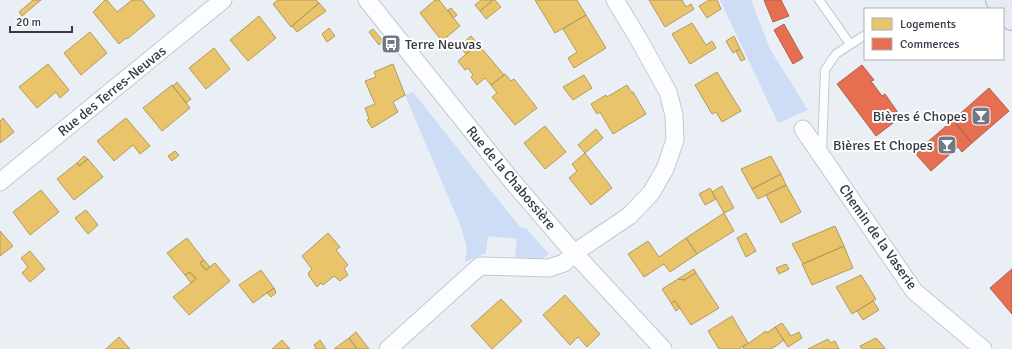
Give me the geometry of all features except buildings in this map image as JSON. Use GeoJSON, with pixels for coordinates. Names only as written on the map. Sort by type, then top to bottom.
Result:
{"type":"FeatureCollection","features":[{"type":"Feature","properties":{"kind":"main road"},"geometry":{"type":"LineString","coordinates":[[997,0],[1003,8]]}},
{"type":"Feature","properties":{"kind":"main road"},"geometry":{"type":"LineString","coordinates":[[1004,9],[1012,19]]}},
{"type":"Feature","properties":{"kind":"street","name":"Rue des Terres-Neuvas"},"geometry":{"type":"LineString","coordinates":[[0,182],[223,0]]}},
{"type":"Feature","properties":{"kind":"street","name":"Rue de la Chabossière"},"geometry":{"type":"LineString","coordinates":[[367,0],[512,181],[574,254],[662,349]]}},
{"type":"Feature","properties":{"kind":"street"},"geometry":{"type":"LineString","coordinates":[[388,349],[480,266],[549,268],[564,263],[574,254],[629,216],[651,193],[665,169],[675,140],[674,115],[668,92],[615,0]]}},
{"type":"Feature","properties":{"kind":"street","name":"Chemin de la Vaserie"},"geometry":{"type":"LineString","coordinates":[[803,129],[914,290],[983,349]]}},
{"type":"Feature","properties":{"kind":"lane"},"geometry":{"type":"LineString","coordinates":[[819,0],[850,44]]}},
{"type":"Feature","properties":{"kind":"lane"},"geometry":{"type":"LineString","coordinates":[[821,156],[825,70],[836,54],[864,36]]}},
{"type":"Feature","properties":{"kind":"shaded area"},"geometry":{"type":"Polygon","coordinates":[[[720,0],[751,0],[770,49],[808,110],[778,123],[720,0]]]}},
{"type":"Feature","properties":{"kind":"shaded area"},"geometry":{"type":"Polygon","coordinates":[[[413,92],[520,227],[526,228],[549,254],[542,259],[515,257],[517,239],[488,236],[486,253],[465,262],[467,248],[461,227],[405,95],[413,92]]]}},
{"type":"Feature","properties":{"kind":"place","name":"Terre Neuvas"},"geometry":{"type":"Point","coordinates":[391,44]}},
{"type":"Feature","properties":{"kind":"place","name":"Bières é Chopes"},"geometry":{"type":"Point","coordinates":[981,116]}},
{"type":"Feature","properties":{"kind":"place","name":"Bières Et Chopes"},"geometry":{"type":"Point","coordinates":[947,145]}}]}
